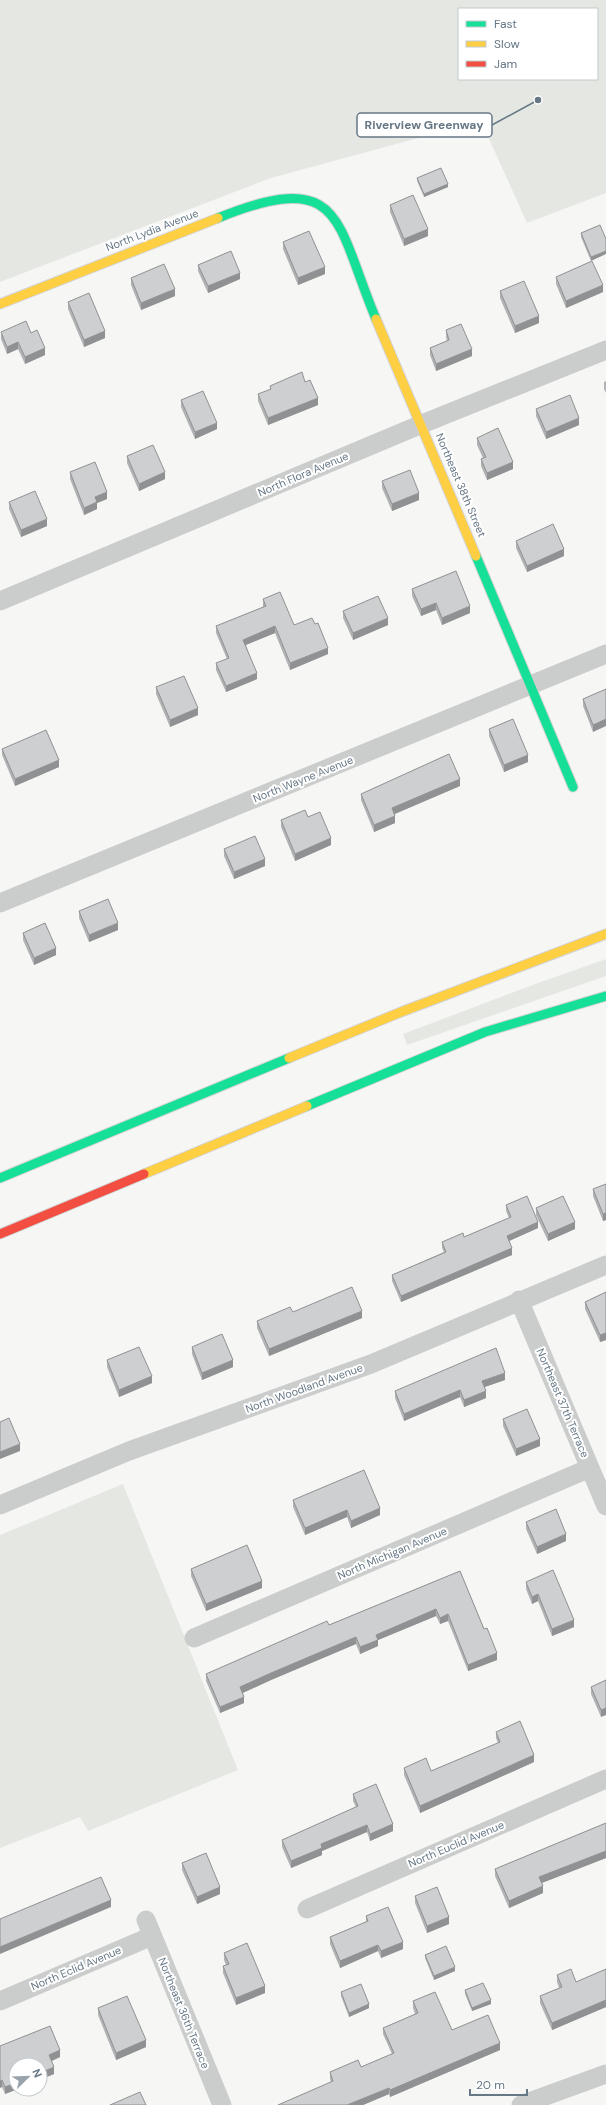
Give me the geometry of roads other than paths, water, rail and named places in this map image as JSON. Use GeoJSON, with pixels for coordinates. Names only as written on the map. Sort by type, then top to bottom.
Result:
{"type":"FeatureCollection","features":[{"type":"Feature","properties":{"kind":"main road","name":"North Lydia Avenue"},"geometry":{"type":"LineString","coordinates":[[0,304],[137,248],[260,203],[295,197],[316,202]]}},
{"type":"Feature","properties":{"kind":"main road","name":"Northeast 38th Street"},"geometry":{"type":"LineString","coordinates":[[316,202],[330,211],[338,220],[344,232],[374,313],[532,685],[573,786]]}},
{"type":"Feature","properties":{"kind":"main road"},"geometry":{"type":"LineString","coordinates":[[0,1178],[401,1012],[606,934]]}},
{"type":"Feature","properties":{"kind":"main road"},"geometry":{"type":"LineString","coordinates":[[0,1234],[485,1032],[606,996]]}},
{"type":"Feature","properties":{"kind":"street","name":"North Flora Avenue"},"geometry":{"type":"LineString","coordinates":[[0,601],[422,424],[606,350]]}},
{"type":"Feature","properties":{"kind":"street","name":"North Wayne Avenue"},"geometry":{"type":"LineString","coordinates":[[0,903],[606,654]]}},
{"type":"Feature","properties":{"kind":"street","name":"North Woodland Avenue"},"geometry":{"type":"LineString","coordinates":[[0,1505],[130,1451],[371,1364],[519,1300],[606,1265]]}},
{"type":"Feature","properties":{"kind":"street","name":"Northeast 37th Terrace"},"geometry":{"type":"LineString","coordinates":[[519,1300],[606,1506]]}},
{"type":"Feature","properties":{"kind":"street","name":"North Michigan Avenue"},"geometry":{"type":"LineString","coordinates":[[194,1638],[590,1468]]}},
{"type":"Feature","properties":{"kind":"street","name":"North Euclid Avenue"},"geometry":{"type":"LineString","coordinates":[[307,1909],[606,1779]]}},
{"type":"Feature","properties":{"kind":"street","name":"North Eclid Avenue"},"geometry":{"type":"LineString","coordinates":[[0,2001],[149,1928]]}},
{"type":"Feature","properties":{"kind":"street","name":"Northeast 36th Terrace"},"geometry":{"type":"LineString","coordinates":[[149,1928],[222,2105]]}},
{"type":"Feature","properties":{"kind":"street"},"geometry":{"type":"LineString","coordinates":[[521,2105],[606,2074]]}},
{"type":"Feature","properties":{"kind":"place","name":"Riverview Greenway"},"geometry":{"type":"Point","coordinates":[538,100]}}]}
